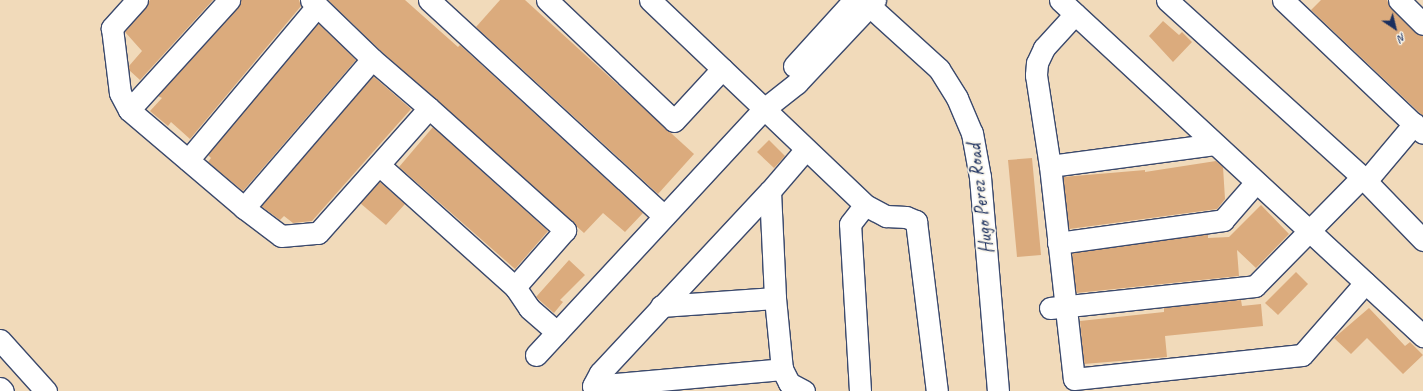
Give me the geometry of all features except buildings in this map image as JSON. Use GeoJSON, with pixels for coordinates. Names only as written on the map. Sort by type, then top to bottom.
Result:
{"type":"FeatureCollection","features":[{"type":"Feature","properties":{"kind":"street"},"geometry":{"type":"LineString","coordinates":[[137,0],[112,28],[120,93],[129,110],[244,208],[281,236],[318,233],[429,108]]}},
{"type":"Feature","properties":{"kind":"street"},"geometry":{"type":"LineString","coordinates":[[129,110],[229,0]]}},
{"type":"Feature","properties":{"kind":"street"},"geometry":{"type":"LineString","coordinates":[[429,0],[664,216]]}},
{"type":"Feature","properties":{"kind":"street"},"geometry":{"type":"LineString","coordinates":[[546,0],[674,120],[722,70]]}},
{"type":"Feature","properties":{"kind":"street"},"geometry":{"type":"LineString","coordinates":[[650,0],[865,205],[886,216],[906,217],[916,221],[919,232],[937,391]]}},
{"type":"Feature","properties":{"kind":"street"},"geometry":{"type":"LineString","coordinates":[[1167,0],[1364,179],[1423,240]]}},
{"type":"Feature","properties":{"kind":"street"},"geometry":{"type":"LineString","coordinates":[[1399,0],[1423,24]]}},
{"type":"Feature","properties":{"kind":"street"},"geometry":{"type":"LineString","coordinates":[[536,355],[764,109],[797,83],[866,2]]}},
{"type":"Feature","properties":{"kind":"street","name":"Hugo Perez Road"},"geometry":{"type":"LineString","coordinates":[[866,2],[939,69],[957,98],[972,133],[980,177],[998,391]]}},
{"type":"Feature","properties":{"kind":"street"},"geometry":{"type":"LineString","coordinates":[[188,160],[314,3],[372,59],[565,230],[515,287]]}},
{"type":"Feature","properties":{"kind":"street"},"geometry":{"type":"LineString","coordinates":[[1057,308],[1255,286],[1309,231],[1419,128],[1294,3]]}},
{"type":"Feature","properties":{"kind":"street"},"geometry":{"type":"LineString","coordinates":[[1365,283],[1302,355],[1074,379],[1057,308],[1058,243],[1050,166],[1036,75],[1037,63],[1044,48],[1068,7],[1423,336]]}},
{"type":"Feature","properties":{"kind":"street"},"geometry":{"type":"LineString","coordinates":[[244,208],[372,59]]}},
{"type":"Feature","properties":{"kind":"street"},"geometry":{"type":"LineString","coordinates":[[1050,166],[1215,144]]}},
{"type":"Feature","properties":{"kind":"street"},"geometry":{"type":"LineString","coordinates":[[782,369],[593,386],[600,373],[770,191],[806,149]]}},
{"type":"Feature","properties":{"kind":"street"},"geometry":{"type":"LineString","coordinates":[[379,165],[515,287],[529,308],[557,332]]}},
{"type":"Feature","properties":{"kind":"street"},"geometry":{"type":"LineString","coordinates":[[1058,243],[1223,220],[1256,182]]}},
{"type":"Feature","properties":{"kind":"street"},"geometry":{"type":"LineString","coordinates":[[770,191],[775,298],[782,369],[789,383],[804,391]]}},
{"type":"Feature","properties":{"kind":"street"},"geometry":{"type":"LineString","coordinates":[[860,391],[850,224],[865,205]]}},
{"type":"Feature","properties":{"kind":"street"},"geometry":{"type":"LineString","coordinates":[[661,306],[775,298]]}},
{"type":"Feature","properties":{"kind":"street"},"geometry":{"type":"LineString","coordinates":[[0,340],[46,391]]}},
{"type":"Feature","properties":{"kind":"street"},"geometry":{"type":"LineString","coordinates":[[0,388],[3,391]]}}]}
